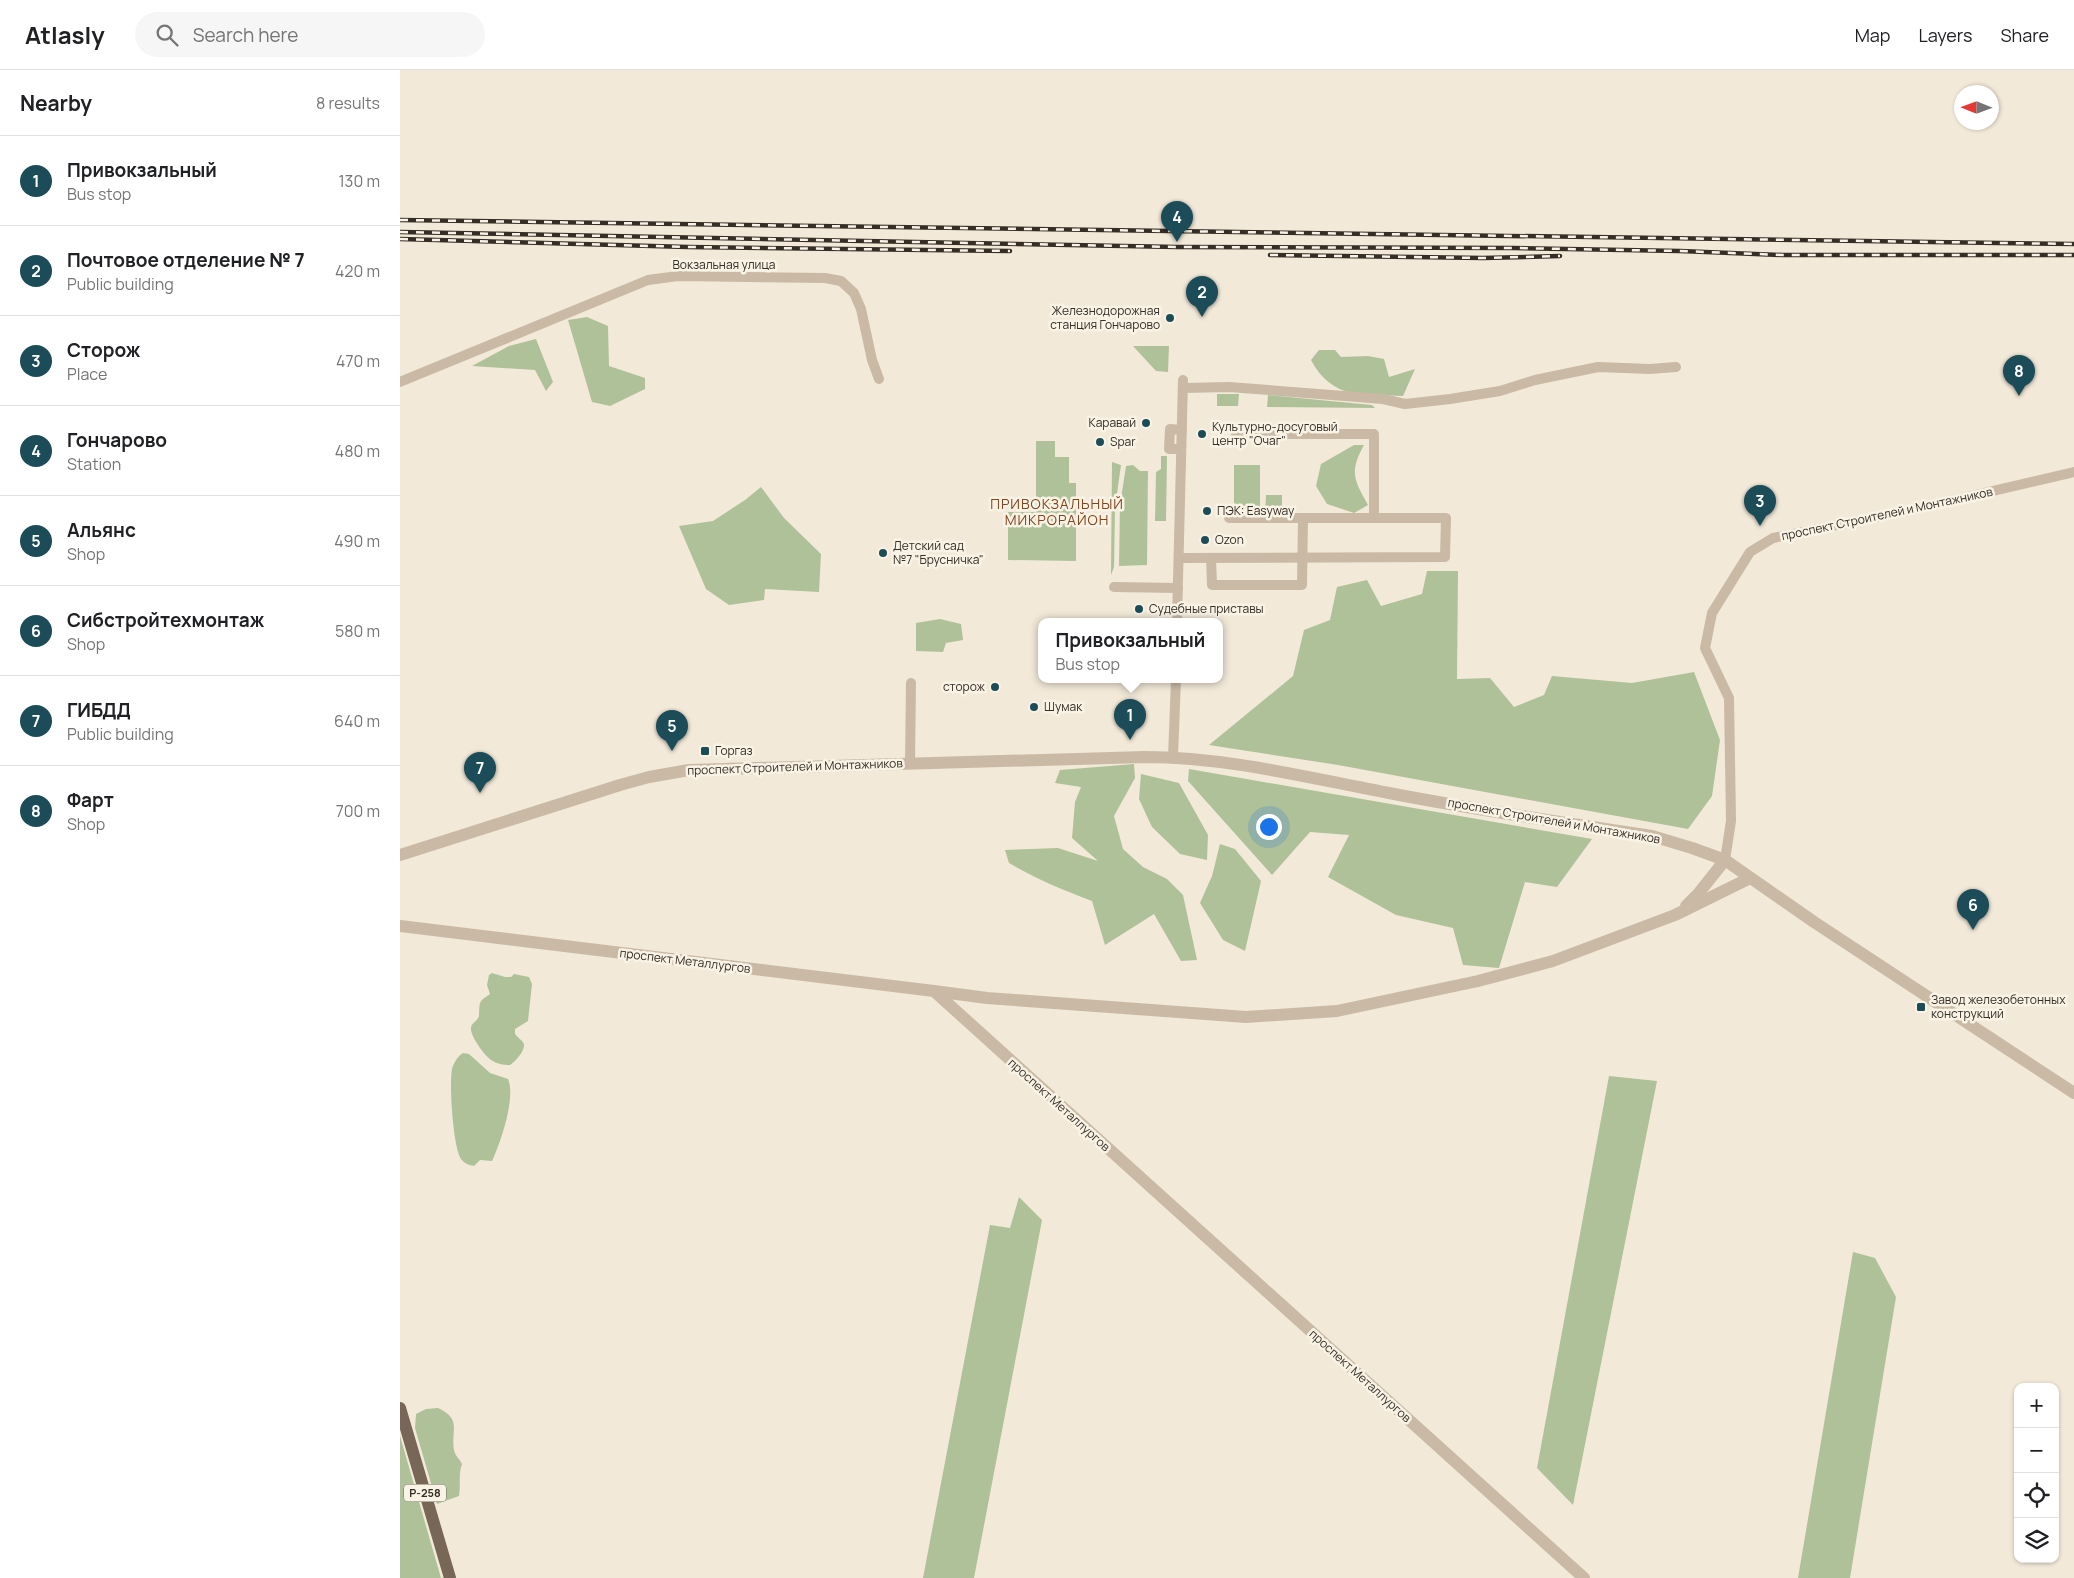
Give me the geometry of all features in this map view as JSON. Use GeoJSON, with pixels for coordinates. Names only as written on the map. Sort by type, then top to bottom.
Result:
{"type":"FeatureCollection","features":[{"type":"Feature","properties":{"kind":"main road","name":"Р-258"},"geometry":{"type":"LineString","coordinates":[[400,1408],[450,1578]]}},
{"type":"Feature","properties":{"kind":"street","name":"Вокзальная улица"},"geometry":{"type":"LineString","coordinates":[[400,382],[648,280],[678,276],[825,278],[841,281],[854,294],[861,309],[872,360],[879,379]]}},
{"type":"Feature","properties":{"kind":"street"},"geometry":{"type":"LineString","coordinates":[[1177,618],[1183,384],[1383,399],[1412,403],[1500,391],[1535,380],[1598,367],[1650,369],[1676,367]]}},
{"type":"Feature","properties":{"kind":"street"},"geometry":{"type":"LineString","coordinates":[[1236,434],[1374,434],[1374,518]]}},
{"type":"Feature","properties":{"kind":"street","name":"проспект Строителей и Монтажников"},"geometry":{"type":"LineString","coordinates":[[400,855],[564,802],[676,771],[713,768],[1173,757],[1251,767],[1396,794],[1652,836],[1725,860],[1731,821],[1730,698],[1705,648],[1712,614],[1750,552],[1773,538],[1906,511],[2074,472]]}},
{"type":"Feature","properties":{"kind":"street"},"geometry":{"type":"LineString","coordinates":[[1179,558],[1445,557],[1446,518],[1229,518]]}},
{"type":"Feature","properties":{"kind":"street"},"geometry":{"type":"LineString","coordinates":[[1211,558],[1212,585],[1302,585],[1303,518]]}},
{"type":"Feature","properties":{"kind":"street"},"geometry":{"type":"LineString","coordinates":[[1114,587],[1178,588]]}},
{"type":"Feature","properties":{"kind":"street"},"geometry":{"type":"LineString","coordinates":[[910,763],[911,683]]}},
{"type":"Feature","properties":{"kind":"street"},"geometry":{"type":"LineString","coordinates":[[1173,757],[1176,683]]}},
{"type":"Feature","properties":{"kind":"street"},"geometry":{"type":"LineString","coordinates":[[1675,915],[1698,894],[1725,860],[2074,1093]]}},
{"type":"Feature","properties":{"kind":"street"},"geometry":{"type":"LineString","coordinates":[[934,991],[986,998],[1246,1017],[1337,1011],[1478,981],[1553,961],[1675,915],[1750,878]]}},
{"type":"Feature","properties":{"kind":"street","name":"проспект Металлургов"},"geometry":{"type":"LineString","coordinates":[[400,926],[934,991],[1584,1578]]}},
{"type":"Feature","properties":{"kind":"green space"},"geometry":{"type":"Polygon","coordinates":[[[587,317],[608,326],[609,366],[645,378],[645,389],[610,406],[592,402],[568,320],[587,317]]]}},
{"type":"Feature","properties":{"kind":"green space"},"geometry":{"type":"Polygon","coordinates":[[[536,339],[553,382],[546,391],[535,370],[472,366],[509,346],[536,339]]]}},
{"type":"Feature","properties":{"kind":"green space"},"geometry":{"type":"Polygon","coordinates":[[[1133,346],[1169,346],[1168,372],[1156,371],[1133,346]]]}},
{"type":"Feature","properties":{"kind":"green space"},"geometry":{"type":"Polygon","coordinates":[[[1319,350],[1335,350],[1341,357],[1368,356],[1384,359],[1389,377],[1415,369],[1403,396],[1375,396],[1350,393],[1339,389],[1319,373],[1311,360],[1319,350]]]}},
{"type":"Feature","properties":{"kind":"green space"},"geometry":{"type":"Polygon","coordinates":[[[1217,394],[1239,394],[1238,406],[1217,406],[1217,394]]]}},
{"type":"Feature","properties":{"kind":"green space"},"geometry":{"type":"Polygon","coordinates":[[[1268,395],[1372,405],[1375,408],[1267,407],[1268,395]]]}},
{"type":"Feature","properties":{"kind":"green space"},"geometry":{"type":"Polygon","coordinates":[[[1036,441],[1055,441],[1055,457],[1069,457],[1069,483],[1076,483],[1076,561],[1008,560],[1008,512],[1036,512],[1036,441]]]}},
{"type":"Feature","properties":{"kind":"green space"},"geometry":{"type":"Polygon","coordinates":[[[1354,445],[1364,445],[1356,462],[1355,476],[1359,489],[1368,505],[1354,513],[1327,504],[1316,486],[1321,464],[1354,445]]]}},
{"type":"Feature","properties":{"kind":"green space"},"geometry":{"type":"Polygon","coordinates":[[[1161,456],[1167,456],[1166,521],[1155,521],[1156,472],[1161,469],[1161,456]]]}},
{"type":"Feature","properties":{"kind":"green space"},"geometry":{"type":"Polygon","coordinates":[[[1112,462],[1121,465],[1115,508],[1114,567],[1111,575],[1112,462]]]}},
{"type":"Feature","properties":{"kind":"green space"},"geometry":{"type":"Polygon","coordinates":[[[1133,465],[1140,471],[1148,471],[1147,565],[1119,566],[1120,505],[1126,466],[1133,465]]]}},
{"type":"Feature","properties":{"kind":"green space"},"geometry":{"type":"Polygon","coordinates":[[[1234,465],[1260,465],[1260,513],[1234,513],[1234,465]]]}},
{"type":"Feature","properties":{"kind":"green space"},"geometry":{"type":"Polygon","coordinates":[[[761,487],[784,518],[821,554],[819,592],[765,589],[764,600],[729,605],[706,589],[679,526],[713,521],[761,487]]]}},
{"type":"Feature","properties":{"kind":"green space"},"geometry":{"type":"Polygon","coordinates":[[[1266,495],[1282,495],[1282,514],[1265,513],[1266,495]]]}},
{"type":"Feature","properties":{"kind":"green space"},"geometry":{"type":"Polygon","coordinates":[[[1427,571],[1458,571],[1457,679],[1490,678],[1514,707],[1544,695],[1552,676],[1632,683],[1694,672],[1720,740],[1712,796],[1688,829],[1338,765],[1209,745],[1293,676],[1304,630],[1330,620],[1337,587],[1367,580],[1381,606],[1422,594],[1427,571]]]}},
{"type":"Feature","properties":{"kind":"green space"},"geometry":{"type":"Polygon","coordinates":[[[940,619],[961,624],[963,640],[946,643],[943,652],[916,651],[916,623],[940,619]]]}},
{"type":"Feature","properties":{"kind":"green space"},"geometry":{"type":"Polygon","coordinates":[[[1134,764],[1135,778],[1114,816],[1123,849],[1143,867],[1167,879],[1183,895],[1197,960],[1181,961],[1154,914],[1105,945],[1092,901],[1050,884],[1009,863],[1005,850],[1058,848],[1098,861],[1072,838],[1075,802],[1081,787],[1055,783],[1060,770],[1134,764]]]}},
{"type":"Feature","properties":{"kind":"green space"},"geometry":{"type":"Polygon","coordinates":[[[1189,769],[1592,839],[1557,887],[1525,882],[1499,968],[1463,965],[1453,928],[1396,915],[1328,877],[1349,835],[1310,832],[1272,875],[1188,781],[1189,769]]]}},
{"type":"Feature","properties":{"kind":"green space"},"geometry":{"type":"Polygon","coordinates":[[[1141,774],[1179,783],[1208,835],[1207,860],[1180,854],[1152,827],[1139,799],[1141,774]]]}},
{"type":"Feature","properties":{"kind":"green space"},"geometry":{"type":"Polygon","coordinates":[[[1220,844],[1235,849],[1261,881],[1245,951],[1223,940],[1200,903],[1212,876],[1220,844]]]}},
{"type":"Feature","properties":{"kind":"green space"},"geometry":{"type":"Polygon","coordinates":[[[492,973],[505,977],[511,977],[514,974],[529,977],[532,984],[528,1021],[515,1029],[515,1034],[524,1044],[524,1047],[519,1056],[510,1065],[498,1063],[488,1058],[471,1032],[471,1026],[479,1016],[480,1002],[490,994],[487,985],[489,975],[492,973]]]}},
{"type":"Feature","properties":{"kind":"green space"},"geometry":{"type":"Polygon","coordinates":[[[463,1053],[469,1054],[490,1073],[508,1079],[510,1087],[509,1107],[493,1159],[492,1161],[480,1160],[474,1166],[467,1164],[461,1159],[458,1152],[452,1115],[452,1069],[456,1059],[463,1053]]]}},
{"type":"Feature","properties":{"kind":"green space"},"geometry":{"type":"Polygon","coordinates":[[[1609,1076],[1657,1081],[1573,1505],[1537,1468],[1609,1076]]]}},
{"type":"Feature","properties":{"kind":"green space"},"geometry":{"type":"Polygon","coordinates":[[[1019,1197],[1042,1220],[974,1578],[923,1578],[990,1225],[1010,1228],[1019,1197]]]}},
{"type":"Feature","properties":{"kind":"green space"},"geometry":{"type":"Polygon","coordinates":[[[1853,1252],[1875,1258],[1896,1297],[1850,1578],[1798,1578],[1853,1252]]]}},
{"type":"Feature","properties":{"kind":"green space"},"geometry":{"type":"Polygon","coordinates":[[[438,1408],[450,1416],[453,1421],[454,1450],[462,1464],[459,1496],[437,1504],[415,1428],[416,1414],[426,1409],[438,1408]]]}},
{"type":"Feature","properties":{"kind":"green space"},"geometry":{"type":"Polygon","coordinates":[[[400,1436],[441,1578],[400,1578],[400,1436]]]}},
{"type":"Feature","properties":{"kind":"railway"},"geometry":{"type":"LineString","coordinates":[[400,220],[2074,244]]}},
{"type":"Feature","properties":{"kind":"railway"},"geometry":{"type":"LineString","coordinates":[[400,232],[1177,247],[1513,248],[1783,255],[2074,255]]}},
{"type":"Feature","properties":{"kind":"railway"},"geometry":{"type":"LineString","coordinates":[[400,239],[688,247],[1010,251]]}},
{"type":"Feature","properties":{"kind":"railway"},"geometry":{"type":"LineString","coordinates":[[1270,255],[1483,258],[1560,256]]}},
{"type":"Feature","properties":{"kind":"place","name":"Гончарово"},"geometry":{"type":"Point","coordinates":[1177,242]}},
{"type":"Feature","properties":{"kind":"place","name":"Почтовое отделение № 7"},"geometry":{"type":"Point","coordinates":[1202,317]}},
{"type":"Feature","properties":{"kind":"place","name":"Железнодорожная станция Гончарово"},"geometry":{"type":"Point","coordinates":[1170,318]}},
{"type":"Feature","properties":{"kind":"place","name":"Фарт"},"geometry":{"type":"Point","coordinates":[2019,396]}},
{"type":"Feature","properties":{"kind":"place","name":"Каравай"},"geometry":{"type":"Point","coordinates":[1146,423]}},
{"type":"Feature","properties":{"kind":"place","name":"Культурно-досуговый центр \"Очаг\""},"geometry":{"type":"Point","coordinates":[1202,434]}},
{"type":"Feature","properties":{"kind":"place","name":"Spar"},"geometry":{"type":"Point","coordinates":[1100,442]}},
{"type":"Feature","properties":{"kind":"place","name":"ПЭК: Easyway"},"geometry":{"type":"Point","coordinates":[1207,511]}},
{"type":"Feature","properties":{"kind":"place","name":"Сторож"},"geometry":{"type":"Point","coordinates":[1760,526]}},
{"type":"Feature","properties":{"kind":"place","name":"Ozon"},"geometry":{"type":"Point","coordinates":[1205,540]}},
{"type":"Feature","properties":{"kind":"place","name":"Детский сад №7 \"Брусничка\""},"geometry":{"type":"Point","coordinates":[883,553]}},
{"type":"Feature","properties":{"kind":"place","name":"Судебные приставы"},"geometry":{"type":"Point","coordinates":[1139,609]}},
{"type":"Feature","properties":{"kind":"place","name":"сторож"},"geometry":{"type":"Point","coordinates":[995,687]}},
{"type":"Feature","properties":{"kind":"place","name":"Шумак"},"geometry":{"type":"Point","coordinates":[1034,707]}},
{"type":"Feature","properties":{"kind":"place","name":"Привокзальный"},"geometry":{"type":"Point","coordinates":[1130,740]}},
{"type":"Feature","properties":{"kind":"place","name":"Альянс"},"geometry":{"type":"Point","coordinates":[672,751]}},
{"type":"Feature","properties":{"kind":"place","name":"Горгаз"},"geometry":{"type":"Point","coordinates":[705,751]}},
{"type":"Feature","properties":{"kind":"place","name":"ГИБДД"},"geometry":{"type":"Point","coordinates":[480,793]}},
{"type":"Feature","properties":{"kind":"place","name":"Сибстройтехмонтаж"},"geometry":{"type":"Point","coordinates":[1973,930]}},
{"type":"Feature","properties":{"kind":"place","name":"Завод железобетонных конструкций"},"geometry":{"type":"Point","coordinates":[1921,1007]}},
{"type":"Feature","properties":{"kind":"district","name":"ПРИВОКЗАЛЬНЫЙ МИКРОРАЙОН"},"geometry":{"type":"Point","coordinates":[1057,512]}}]}
